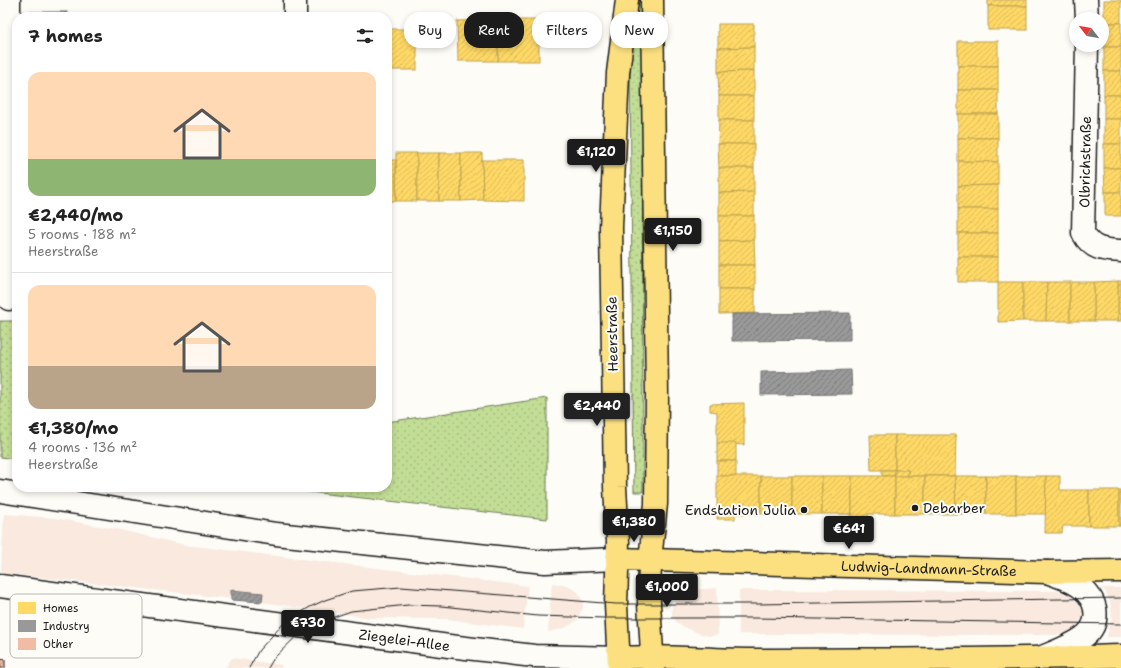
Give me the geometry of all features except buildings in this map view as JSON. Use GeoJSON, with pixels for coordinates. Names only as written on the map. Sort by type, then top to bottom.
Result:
{"type":"FeatureCollection","features":[{"type":"Feature","properties":{"kind":"main road","name":"Heerstraße"},"geometry":{"type":"LineString","coordinates":[[619,663],[616,604],[617,559],[611,226],[618,73],[627,0]]}},
{"type":"Feature","properties":{"kind":"main road"},"geometry":{"type":"LineString","coordinates":[[652,0],[657,395],[656,504],[650,560],[649,604],[652,662]]}},
{"type":"Feature","properties":{"kind":"main road","name":"Ludwig-Landmann-Straße"},"geometry":{"type":"LineString","coordinates":[[617,559],[1047,572],[1121,571]]}},
{"type":"Feature","properties":{"kind":"main road"},"geometry":{"type":"LineString","coordinates":[[619,663],[730,660],[1037,663],[1121,656]]}},
{"type":"Feature","properties":{"kind":"street"},"geometry":{"type":"LineString","coordinates":[[9,0],[9,299]]}},
{"type":"Feature","properties":{"kind":"street"},"geometry":{"type":"LineString","coordinates":[[295,0],[295,12]]}},
{"type":"Feature","properties":{"kind":"street"},"geometry":{"type":"LineString","coordinates":[[1086,0],[1086,12]]}},
{"type":"Feature","properties":{"kind":"street","name":"Olbrichstraße"},"geometry":{"type":"LineString","coordinates":[[1087,52],[1083,233],[1088,243],[1105,250],[1121,251]]}},
{"type":"Feature","properties":{"kind":"street"},"geometry":{"type":"LineString","coordinates":[[0,491],[276,534],[544,562],[617,559]]}},
{"type":"Feature","properties":{"kind":"street"},"geometry":{"type":"LineString","coordinates":[[1037,663],[1083,638],[1095,623],[1096,613],[1094,605],[1085,591],[1072,582],[1047,572]]}},
{"type":"Feature","properties":{"kind":"street","name":"Ziegelei-Allee"},"geometry":{"type":"LineString","coordinates":[[0,586],[60,594]]}},
{"type":"Feature","properties":{"kind":"street","name":"Ziegelei-Allee"},"geometry":{"type":"LineString","coordinates":[[142,605],[449,646],[534,656],[619,663]]}},
{"type":"Feature","properties":{"kind":"shaded area"},"geometry":{"type":"Polygon","coordinates":[[[4,514],[54,518],[116,529],[185,545],[528,586],[523,629],[447,619],[371,618],[262,602],[1,573],[4,514]]]}},
{"type":"Feature","properties":{"kind":"shaded area"},"geometry":{"type":"Polygon","coordinates":[[[552,583],[567,586],[578,592],[583,602],[583,608],[576,621],[565,628],[548,632],[552,583]]]}},
{"type":"Feature","properties":{"kind":"shaded area"},"geometry":{"type":"Polygon","coordinates":[[[717,588],[718,635],[709,636],[701,634],[677,623],[672,615],[672,607],[676,599],[692,590],[717,588]]]}},
{"type":"Feature","properties":{"kind":"shaded area"},"geometry":{"type":"Polygon","coordinates":[[[1101,588],[1121,588],[1121,637],[1107,637],[1112,616],[1110,602],[1106,592],[1101,588]]]}},
{"type":"Feature","properties":{"kind":"shaded area"},"geometry":{"type":"Polygon","coordinates":[[[739,590],[1058,591],[1067,594],[1078,603],[1083,610],[1083,616],[1074,630],[1069,633],[1056,635],[739,634],[739,590]]]}},
{"type":"Feature","properties":{"kind":"shaded area"},"geometry":{"type":"Polygon","coordinates":[[[232,658],[282,665],[281,668],[225,668],[232,658]]]}},
{"type":"Feature","properties":{"kind":"green space"},"geometry":{"type":"Polygon","coordinates":[[[635,0],[642,0],[642,12],[634,12],[635,0]]]}},
{"type":"Feature","properties":{"kind":"green space"},"geometry":{"type":"Polygon","coordinates":[[[631,48],[642,48],[643,492],[634,492],[630,67],[631,48]]]}},
{"type":"Feature","properties":{"kind":"green space"},"geometry":{"type":"Polygon","coordinates":[[[0,321],[12,321],[12,458],[0,457],[0,321]]]}},
{"type":"Feature","properties":{"kind":"green space"},"geometry":{"type":"Polygon","coordinates":[[[547,398],[547,519],[310,492],[392,492],[392,421],[547,398]]]}},
{"type":"Feature","properties":{"kind":"tram line"},"geometry":{"type":"LineString","coordinates":[[249,668],[259,650],[284,623],[310,607],[325,600],[352,591],[401,587],[616,604],[757,604],[1121,598]]}},
{"type":"Feature","properties":{"kind":"tram line"},"geometry":{"type":"LineString","coordinates":[[268,668],[274,658],[306,627],[351,611],[408,605],[441,606],[538,616],[605,618],[756,618],[1121,624]]}},
{"type":"Feature","properties":{"kind":"place","name":"Debarber"},"geometry":{"type":"Point","coordinates":[915,508]}},
{"type":"Feature","properties":{"kind":"place","name":"Endstation Julia"},"geometry":{"type":"Point","coordinates":[804,510]}}]}
